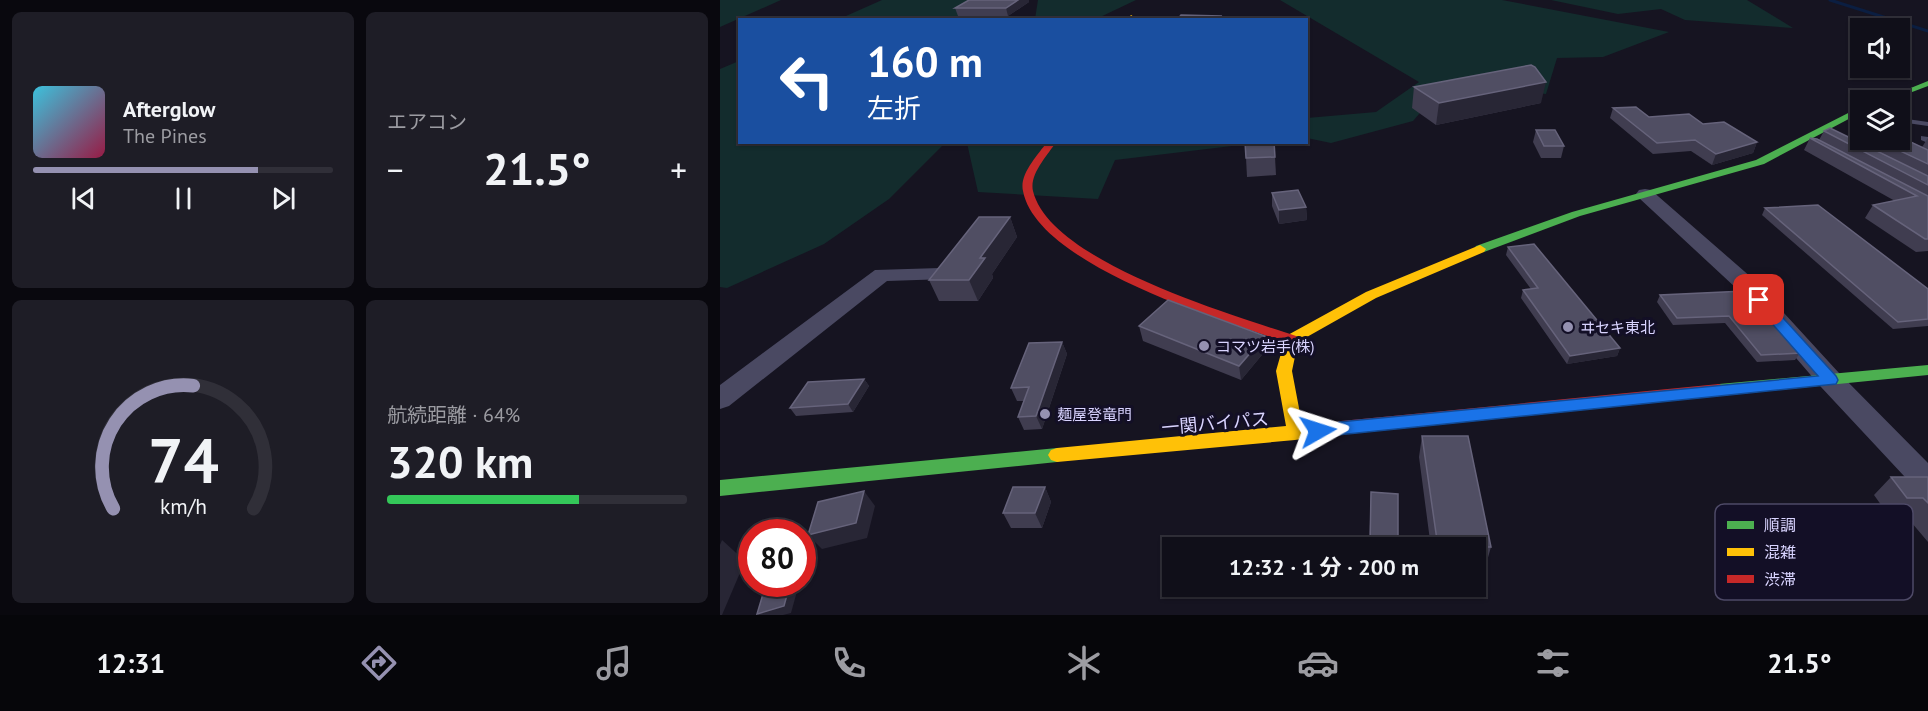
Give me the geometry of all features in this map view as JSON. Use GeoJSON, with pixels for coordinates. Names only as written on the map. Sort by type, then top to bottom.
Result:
{"type":"FeatureCollection","features":[{"type":"Feature","properties":{"kind":"main road"},"geometry":{"type":"LineString","coordinates":[[1910,90],[1928,83]]}},
{"type":"Feature","properties":{"kind":"main road"},"geometry":{"type":"LineString","coordinates":[[1294,433],[1284,371],[1291,339],[1351,303],[1477,250],[1583,211],[1762,162],[1823,134],[1841,117],[1850,114]]}},
{"type":"Feature","properties":{"kind":"main road"},"geometry":{"type":"LineString","coordinates":[[1051,144],[1032,174],[1027,189],[1030,206],[1043,222],[1073,247],[1107,268],[1176,298],[1291,339]]}},
{"type":"Feature","properties":{"kind":"main road","name":"一関バイパス"},"geometry":{"type":"LineString","coordinates":[[720,488],[1928,370]]}},
{"type":"Feature","properties":{"kind":"street"},"geometry":{"type":"LineString","coordinates":[[1645,194],[1744,283],[1830,380],[1928,482]]}},
{"type":"Feature","properties":{"kind":"street"},"geometry":{"type":"LineString","coordinates":[[720,399],[882,275],[940,274]]}},
{"type":"Feature","properties":{"kind":"lane"},"geometry":{"type":"LineString","coordinates":[[1910,121],[1928,124]]}},
{"type":"Feature","properties":{"kind":"lane"},"geometry":{"type":"LineString","coordinates":[[1804,144],[1815,147]]}},
{"type":"Feature","properties":{"kind":"green space"},"geometry":{"type":"Polygon","coordinates":[[[720,0],[781,0],[738,18],[720,27],[720,0]]]}},
{"type":"Feature","properties":{"kind":"green space"},"geometry":{"type":"Polygon","coordinates":[[[882,0],[1027,0],[964,13],[959,18],[842,18],[882,0]]]}},
{"type":"Feature","properties":{"kind":"green space"},"geometry":{"type":"Polygon","coordinates":[[[1038,0],[1136,0],[1098,18],[1035,18],[1038,0]]]}},
{"type":"Feature","properties":{"kind":"green space"},"geometry":{"type":"Polygon","coordinates":[[[1280,0],[1502,0],[1669,32],[1603,57],[1557,58],[1546,94],[1509,89],[1432,99],[1413,121],[1331,143],[1308,138],[1308,118],[1376,112],[1419,82],[1280,0]]]}},
{"type":"Feature","properties":{"kind":"green space"},"geometry":{"type":"Polygon","coordinates":[[[1551,0],[1747,0],[1793,28],[1685,20],[1661,9],[1618,14],[1551,0]]]}},
{"type":"Feature","properties":{"kind":"green space"},"geometry":{"type":"Polygon","coordinates":[[[738,61],[738,144],[959,144],[942,146],[889,199],[824,244],[727,288],[720,287],[720,69],[738,61]]]}},
{"type":"Feature","properties":{"kind":"green space"},"geometry":{"type":"Polygon","coordinates":[[[967,144],[1249,144],[1115,160],[1098,199],[978,192],[967,144]]]}},
{"type":"Feature","properties":{"kind":"building"},"geometry":{"type":"Polygon","coordinates":[[[969,0],[1018,0],[1006,8],[955,8],[969,0]]]}},
{"type":"Feature","properties":{"kind":"building"},"geometry":{"type":"Polygon","coordinates":[[[1181,15],[1221,16],[1220,18],[1179,18],[1181,15]]]}},
{"type":"Feature","properties":{"kind":"building"},"geometry":{"type":"Polygon","coordinates":[[[1531,65],[1546,82],[1439,103],[1414,87],[1531,65]]]}},
{"type":"Feature","properties":{"kind":"building"},"geometry":{"type":"Polygon","coordinates":[[[1636,107],[1649,117],[1689,114],[1703,124],[1724,122],[1757,142],[1716,154],[1695,140],[1657,143],[1613,108],[1636,107]]]}},
{"type":"Feature","properties":{"kind":"building"},"geometry":{"type":"Polygon","coordinates":[[[1830,128],[1850,138],[1850,144],[1824,131],[1830,128]]]}},
{"type":"Feature","properties":{"kind":"building"},"geometry":{"type":"Polygon","coordinates":[[[1536,130],[1555,130],[1564,146],[1544,146],[1536,130]]]}},
{"type":"Feature","properties":{"kind":"building"},"geometry":{"type":"Polygon","coordinates":[[[1810,138],[1817,139],[1928,196],[1928,239],[1873,205],[1917,196],[1810,138]]]}},
{"type":"Feature","properties":{"kind":"building"},"geometry":{"type":"Polygon","coordinates":[[[1910,142],[1928,150],[1928,164],[1898,150],[1910,150],[1910,142]]]}},
{"type":"Feature","properties":{"kind":"building"},"geometry":{"type":"Polygon","coordinates":[[[1245,144],[1274,144],[1275,157],[1246,158],[1245,144]]]}},
{"type":"Feature","properties":{"kind":"building"},"geometry":{"type":"Polygon","coordinates":[[[1861,150],[1875,150],[1928,176],[1928,185],[1861,150]]]}},
{"type":"Feature","properties":{"kind":"building"},"geometry":{"type":"Polygon","coordinates":[[[1298,190],[1306,207],[1279,210],[1272,193],[1298,190]]]}},
{"type":"Feature","properties":{"kind":"building"},"geometry":{"type":"Polygon","coordinates":[[[1818,205],[1928,289],[1928,319],[1898,322],[1765,208],[1818,205]]]}},
{"type":"Feature","properties":{"kind":"building"},"geometry":{"type":"Polygon","coordinates":[[[979,217],[1010,217],[980,258],[985,258],[969,280],[929,280],[979,217]]]}},
{"type":"Feature","properties":{"kind":"building"},"geometry":{"type":"Polygon","coordinates":[[[1534,244],[1620,348],[1570,356],[1523,290],[1538,288],[1508,247],[1534,244]]]}},
{"type":"Feature","properties":{"kind":"building"},"geometry":{"type":"Polygon","coordinates":[[[1745,291],[1800,353],[1761,355],[1729,316],[1677,318],[1660,295],[1745,291]]]}},
{"type":"Feature","properties":{"kind":"building"},"geometry":{"type":"Polygon","coordinates":[[[1168,300],[1265,336],[1239,366],[1139,326],[1168,300]]]}},
{"type":"Feature","properties":{"kind":"building"},"geometry":{"type":"Polygon","coordinates":[[[1062,342],[1036,416],[1018,417],[1029,387],[1011,388],[1029,343],[1062,342]]]}},
{"type":"Feature","properties":{"kind":"building"},"geometry":{"type":"Polygon","coordinates":[[[864,379],[848,404],[790,408],[808,382],[864,379]]]}},
{"type":"Feature","properties":{"kind":"building"},"geometry":{"type":"Polygon","coordinates":[[[1422,436],[1468,436],[1491,547],[1486,547],[1486,537],[1437,537],[1422,436]]]}},
{"type":"Feature","properties":{"kind":"building"},"geometry":{"type":"Polygon","coordinates":[[[1891,477],[1928,477],[1928,503],[1923,498],[1907,498],[1891,477]]]}},
{"type":"Feature","properties":{"kind":"building"},"geometry":{"type":"Polygon","coordinates":[[[1013,487],[1045,487],[1035,513],[1003,513],[1013,487]]]}},
{"type":"Feature","properties":{"kind":"building"},"geometry":{"type":"Polygon","coordinates":[[[864,491],[856,523],[816,533],[816,519],[813,519],[818,502],[864,491]]]}},
{"type":"Feature","properties":{"kind":"building"},"geometry":{"type":"Polygon","coordinates":[[[1371,492],[1398,494],[1398,537],[1370,537],[1371,492]]]}},
{"type":"Feature","properties":{"kind":"building"},"geometry":{"type":"Polygon","coordinates":[[[762,597],[786,597],[784,606],[757,614],[762,597]]]}},
{"type":"Feature","properties":{"kind":"waterway"},"geometry":{"type":"LineString","coordinates":[[1830,0],[1928,31]]}},
{"type":"Feature","properties":{"kind":"traffic: fast"},"geometry":{"type":"LineString","coordinates":[[1910,90],[1928,83]]}},
{"type":"Feature","properties":{"kind":"traffic: fast"},"geometry":{"type":"LineString","coordinates":[[1480,249],[1576,214],[1760,162],[1850,115]]}},
{"type":"Feature","properties":{"kind":"traffic: fast"},"geometry":{"type":"LineString","coordinates":[[1719,390],[1928,370]]}},
{"type":"Feature","properties":{"kind":"traffic: fast"},"geometry":{"type":"LineString","coordinates":[[720,488],[1057,455]]}},
{"type":"Feature","properties":{"kind":"traffic: slow"},"geometry":{"type":"LineString","coordinates":[[1295,433],[1284,371],[1291,339],[1371,295],[1480,249]]}},
{"type":"Feature","properties":{"kind":"traffic: slow"},"geometry":{"type":"LineString","coordinates":[[1057,455],[1341,427]]}},
{"type":"Feature","properties":{"kind":"traffic: jam"},"geometry":{"type":"LineString","coordinates":[[1051,144],[1033,171],[1028,191],[1040,217],[1065,241],[1100,263],[1141,284],[1184,302],[1291,339]]}},
{"type":"Feature","properties":{"kind":"traffic: jam"},"geometry":{"type":"LineString","coordinates":[[1341,427],[1719,390]]}},
{"type":"Feature","properties":{"kind":"place","name":"ヰセキ東北"},"geometry":{"type":"Point","coordinates":[1568,327]}},
{"type":"Feature","properties":{"kind":"place","name":"コマツ岩手(株)"},"geometry":{"type":"Point","coordinates":[1204,346]}},
{"type":"Feature","properties":{"kind":"place","name":"麺屋登竜門"},"geometry":{"type":"Point","coordinates":[1045,414]}},
{"type":"Feature","properties":{"kind":"route"},"geometry":{"type":"LineString","coordinates":[[1318,431],[1830,380],[1759,300]]}}]}
